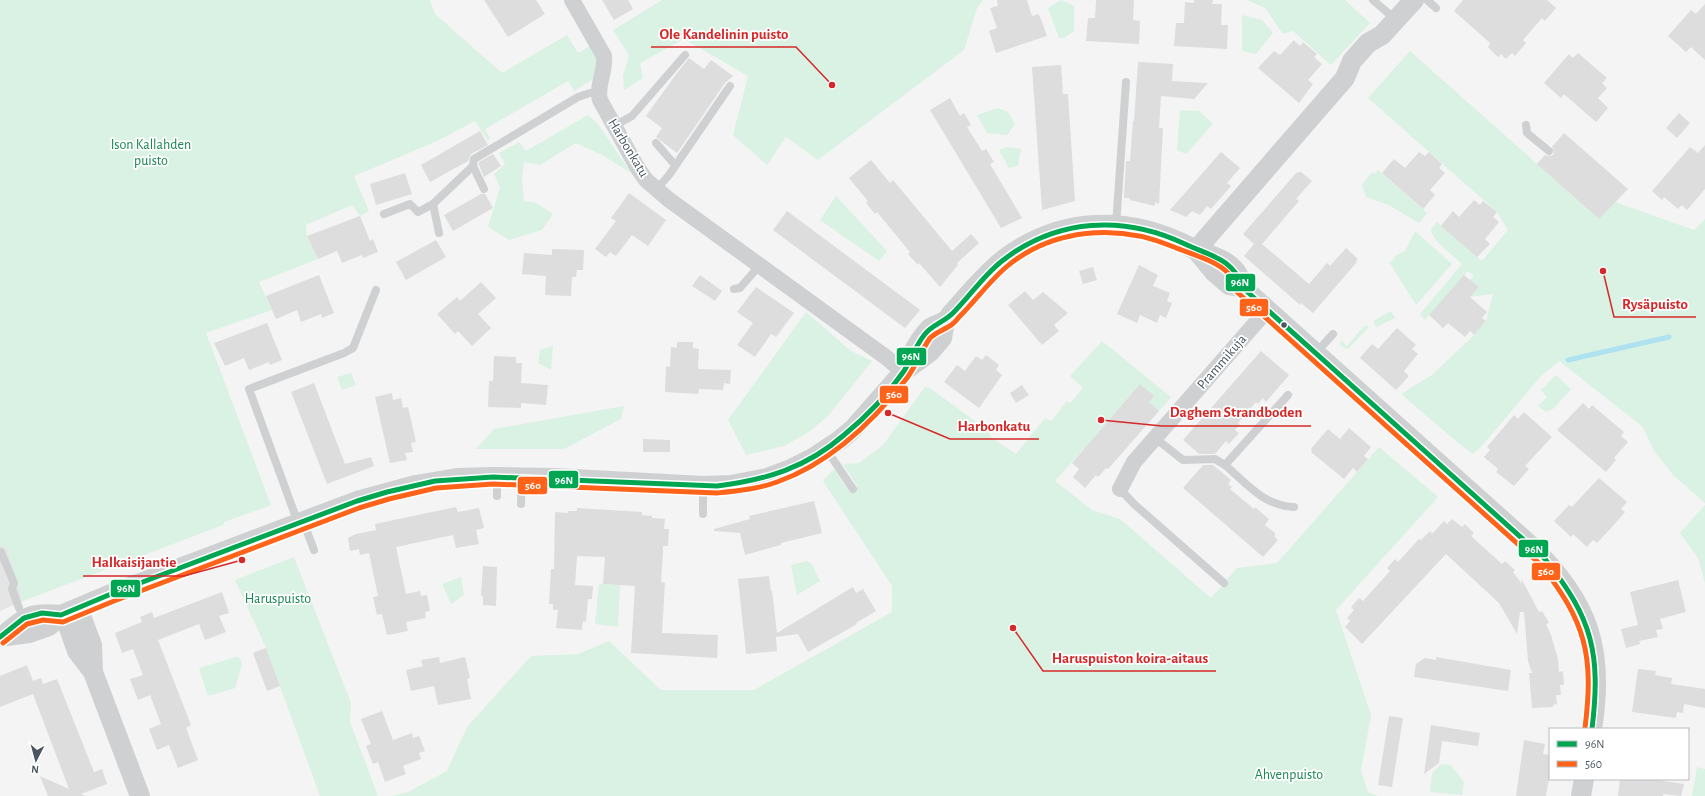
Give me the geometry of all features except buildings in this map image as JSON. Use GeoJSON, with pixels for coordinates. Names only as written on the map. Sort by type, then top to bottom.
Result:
{"type":"FeatureCollection","features":[{"type":"Feature","properties":{"kind":"street"},"geometry":{"type":"LineString","coordinates":[[572,0],[604,56],[604,67],[599,93]]}},
{"type":"Feature","properties":{"kind":"street"},"geometry":{"type":"LineString","coordinates":[[1196,250],[1345,78],[1363,68],[1377,52],[1382,35],[1414,0]]}},
{"type":"Feature","properties":{"kind":"street","name":"Harbonkatu"},"geometry":{"type":"LineString","coordinates":[[599,93],[600,100],[637,167],[656,190],[903,372]]}},
{"type":"Feature","properties":{"kind":"street"},"geometry":{"type":"LineString","coordinates":[[2,636],[29,633],[63,616],[300,522],[357,501],[416,485],[457,478],[497,486],[522,477],[703,486],[731,485],[767,478],[789,470],[811,459],[853,429],[903,372],[933,349],[942,338],[945,321],[992,270],[1016,251],[1035,239],[1058,231],[1077,227],[1116,225],[1141,228],[1161,233],[1196,250],[1214,272],[1229,285],[1242,287],[1531,546],[1558,574],[1582,612],[1594,650],[1597,687],[1592,728]]}},
{"type":"Feature","properties":{"kind":"street","name":"Prammikuja"},"geometry":{"type":"LineString","coordinates":[[1120,489],[1134,462],[1267,310]]}},
{"type":"Feature","properties":{"kind":"street"},"geometry":{"type":"LineString","coordinates":[[63,616],[92,645],[93,672],[140,796]]}},
{"type":"Feature","properties":{"kind":"street"},"geometry":{"type":"LineString","coordinates":[[1581,796],[1584,780]]}},
{"type":"Feature","properties":{"kind":"lane"},"geometry":{"type":"LineString","coordinates":[[1372,0],[1396,20]]}},
{"type":"Feature","properties":{"kind":"lane"},"geometry":{"type":"LineString","coordinates":[[1427,0],[1436,8]]}},
{"type":"Feature","properties":{"kind":"lane"},"geometry":{"type":"LineString","coordinates":[[614,126],[632,116],[685,55]]}},
{"type":"Feature","properties":{"kind":"lane"},"geometry":{"type":"LineString","coordinates":[[1116,225],[1126,82]]}},
{"type":"Feature","properties":{"kind":"lane"},"geometry":{"type":"LineString","coordinates":[[656,190],[730,86]]}},
{"type":"Feature","properties":{"kind":"lane"},"geometry":{"type":"LineString","coordinates":[[484,189],[473,166],[474,159],[578,97],[590,93],[599,93]]}},
{"type":"Feature","properties":{"kind":"lane"},"geometry":{"type":"LineString","coordinates":[[1526,125],[1527,133],[1548,151]]}},
{"type":"Feature","properties":{"kind":"lane"},"geometry":{"type":"LineString","coordinates":[[656,143],[675,165]]}},
{"type":"Feature","properties":{"kind":"lane"},"geometry":{"type":"LineString","coordinates":[[384,214],[410,204],[418,212],[433,204],[473,166]]}},
{"type":"Feature","properties":{"kind":"lane"},"geometry":{"type":"LineString","coordinates":[[433,204],[439,233]]}},
{"type":"Feature","properties":{"kind":"lane"},"geometry":{"type":"LineString","coordinates":[[734,289],[737,290],[740,288],[759,266]]}},
{"type":"Feature","properties":{"kind":"lane"},"geometry":{"type":"LineString","coordinates":[[314,550],[300,522],[249,389],[344,353],[353,348],[376,290]]}},
{"type":"Feature","properties":{"kind":"lane"},"geometry":{"type":"LineString","coordinates":[[1315,354],[1333,334]]}},
{"type":"Feature","properties":{"kind":"lane"},"geometry":{"type":"LineString","coordinates":[[1225,465],[1288,395]]}},
{"type":"Feature","properties":{"kind":"lane"},"geometry":{"type":"LineString","coordinates":[[1156,438],[1183,460],[1216,459],[1225,465],[1262,498],[1276,505],[1294,507]]}},
{"type":"Feature","properties":{"kind":"lane"},"geometry":{"type":"LineString","coordinates":[[826,449],[853,489]]}},
{"type":"Feature","properties":{"kind":"lane"},"geometry":{"type":"LineString","coordinates":[[521,504],[522,477]]}},
{"type":"Feature","properties":{"kind":"lane"},"geometry":{"type":"LineString","coordinates":[[702,514],[703,486]]}},
{"type":"Feature","properties":{"kind":"lane"},"geometry":{"type":"LineString","coordinates":[[1120,489],[1134,504],[1224,583]]}},
{"type":"Feature","properties":{"kind":"lane"},"geometry":{"type":"LineString","coordinates":[[1,552],[14,583],[12,589],[19,608]]}},
{"type":"Feature","properties":{"kind":"shaded area"},"geometry":{"type":"Polygon","coordinates":[[[0,545],[7,548],[23,601],[0,611],[0,545]]]}},
{"type":"Feature","properties":{"kind":"green space","name":"Ison Kallahden puisto"},"geometry":{"type":"Polygon","coordinates":[[[0,0],[430,0],[435,14],[502,73],[567,35],[578,53],[590,46],[598,60],[595,78],[574,91],[568,81],[485,129],[490,138],[488,141],[475,121],[435,142],[354,176],[369,211],[360,216],[352,205],[306,225],[307,237],[318,259],[259,282],[272,310],[206,333],[271,505],[224,522],[223,525],[23,601],[7,548],[0,545],[0,0]]]}},
{"type":"Feature","properties":{"kind":"green space"},"geometry":{"type":"Polygon","coordinates":[[[662,0],[983,0],[977,8],[964,50],[818,160],[786,137],[767,165],[733,135],[748,76],[684,39],[640,63],[643,78],[624,90],[623,76],[629,55],[613,30],[662,0]]]}},
{"type":"Feature","properties":{"kind":"green space"},"geometry":{"type":"Polygon","coordinates":[[[1061,0],[1074,6],[1074,31],[1064,38],[1059,38],[1048,8],[1061,0]]]}},
{"type":"Feature","properties":{"kind":"green space"},"geometry":{"type":"Polygon","coordinates":[[[1247,0],[1345,0],[1370,23],[1331,65],[1293,31],[1283,34],[1265,8],[1247,0]]]}},
{"type":"Feature","properties":{"kind":"green space"},"geometry":{"type":"Polygon","coordinates":[[[1242,15],[1262,20],[1273,33],[1256,54],[1242,51],[1242,15]]]}},
{"type":"Feature","properties":{"kind":"green space"},"geometry":{"type":"Polygon","coordinates":[[[1410,51],[1599,219],[1615,202],[1694,230],[1705,219],[1705,503],[1674,476],[1654,451],[1643,427],[1559,361],[1541,376],[1482,446],[1473,454],[1401,394],[1432,375],[1474,335],[1486,321],[1493,294],[1470,297],[1479,287],[1470,280],[1474,276],[1468,271],[1425,320],[1420,314],[1462,264],[1439,243],[1431,229],[1437,222],[1482,261],[1508,230],[1497,212],[1368,98],[1410,51]]]}},
{"type":"Feature","properties":{"kind":"green space"},"geometry":{"type":"Polygon","coordinates":[[[998,108],[1008,112],[1015,124],[1007,135],[987,133],[977,115],[998,108]]]}},
{"type":"Feature","properties":{"kind":"green space"},"geometry":{"type":"Polygon","coordinates":[[[1180,110],[1199,111],[1213,124],[1186,154],[1177,150],[1180,110]]]}},
{"type":"Feature","properties":{"kind":"green space"},"geometry":{"type":"Polygon","coordinates":[[[588,115],[598,124],[631,173],[604,156],[576,143],[540,165],[524,162],[522,178],[524,201],[536,203],[553,214],[542,230],[509,240],[488,227],[500,188],[494,174],[505,164],[499,153],[519,142],[526,151],[588,115]]]}},
{"type":"Feature","properties":{"kind":"green space"},"geometry":{"type":"Polygon","coordinates":[[[1007,147],[1021,149],[1018,166],[1009,168],[999,150],[1007,147]]]}},
{"type":"Feature","properties":{"kind":"green space"},"geometry":{"type":"Polygon","coordinates":[[[1378,170],[1427,213],[1419,223],[1389,205],[1366,197],[1362,185],[1372,172],[1375,174],[1378,170]]]}},
{"type":"Feature","properties":{"kind":"green space"},"geometry":{"type":"Polygon","coordinates":[[[836,196],[887,251],[879,261],[820,220],[836,196]]]}},
{"type":"Feature","properties":{"kind":"green space"},"geometry":{"type":"Polygon","coordinates":[[[1415,231],[1452,264],[1416,305],[1389,262],[1393,260],[1395,256],[1405,251],[1415,231]]]}},
{"type":"Feature","properties":{"kind":"green space"},"geometry":{"type":"Polygon","coordinates":[[[1391,311],[1395,318],[1376,327],[1373,321],[1391,311]]]}},
{"type":"Feature","properties":{"kind":"green space"},"geometry":{"type":"Polygon","coordinates":[[[806,312],[851,351],[872,361],[829,415],[809,432],[784,446],[746,455],[728,420],[806,312]]]}},
{"type":"Feature","properties":{"kind":"green space"},"geometry":{"type":"Polygon","coordinates":[[[1367,325],[1369,327],[1349,348],[1346,349],[1339,344],[1342,341],[1347,346],[1363,327],[1367,325]]]}},
{"type":"Feature","properties":{"kind":"green space","name":"Ahvenpuisto"},"geometry":{"type":"Polygon","coordinates":[[[1102,341],[1171,397],[1159,411],[1149,402],[1140,384],[1094,437],[1097,439],[1092,445],[1089,443],[1055,481],[1092,510],[1120,519],[1211,598],[1237,568],[1277,563],[1379,447],[1438,497],[1336,610],[1371,715],[1361,771],[1368,792],[1378,796],[392,796],[408,792],[447,771],[467,727],[531,656],[578,654],[609,641],[661,690],[754,690],[892,612],[892,586],[823,481],[834,469],[849,491],[857,486],[843,464],[859,463],[883,445],[925,387],[930,388],[987,430],[992,438],[1016,454],[1045,418],[1051,421],[1067,401],[1070,403],[1083,388],[1070,376],[1102,341]]]}},
{"type":"Feature","properties":{"kind":"green space"},"geometry":{"type":"Polygon","coordinates":[[[553,346],[551,370],[538,363],[540,350],[553,346]]]}},
{"type":"Feature","properties":{"kind":"green space"},"geometry":{"type":"Polygon","coordinates":[[[351,373],[356,385],[342,390],[337,377],[351,373]]]}},
{"type":"Feature","properties":{"kind":"green space"},"geometry":{"type":"Polygon","coordinates":[[[1556,375],[1571,389],[1553,409],[1546,412],[1538,406],[1547,397],[1541,390],[1556,375]]]}},
{"type":"Feature","properties":{"kind":"green space"},"geometry":{"type":"Polygon","coordinates":[[[624,406],[621,419],[564,449],[476,449],[494,429],[624,406]]]}},
{"type":"Feature","properties":{"kind":"green space"},"geometry":{"type":"Polygon","coordinates":[[[1705,505],[1705,583],[1698,558],[1680,533],[1705,505]]]}},
{"type":"Feature","properties":{"kind":"green space","name":"Haruspuisto"},"geometry":{"type":"Polygon","coordinates":[[[294,557],[351,703],[350,722],[378,796],[320,796],[266,648],[235,580],[294,557]]]}},
{"type":"Feature","properties":{"kind":"green space"},"geometry":{"type":"Polygon","coordinates":[[[807,561],[812,564],[820,581],[797,595],[791,565],[807,561]]]}},
{"type":"Feature","properties":{"kind":"green space"},"geometry":{"type":"Polygon","coordinates":[[[461,577],[464,595],[451,604],[442,584],[461,577]]]}},
{"type":"Feature","properties":{"kind":"green space"},"geometry":{"type":"Polygon","coordinates":[[[599,584],[620,585],[618,627],[595,624],[599,584]]]}},
{"type":"Feature","properties":{"kind":"green space"},"geometry":{"type":"Polygon","coordinates":[[[239,657],[242,664],[235,688],[208,696],[199,668],[239,657]]]}},
{"type":"Feature","properties":{"kind":"green space"},"geometry":{"type":"Polygon","coordinates":[[[1441,764],[1451,765],[1464,782],[1462,795],[1430,792],[1432,773],[1441,764]]]}},
{"type":"Feature","properties":{"kind":"green space"},"geometry":{"type":"Polygon","coordinates":[[[1697,767],[1705,769],[1705,796],[1692,796],[1697,767]]]}},
{"type":"Feature","properties":{"kind":"waterway"},"geometry":{"type":"LineString","coordinates":[[1568,360],[1669,337]]}},
{"type":"Feature","properties":{"kind":"transit line","name":"96N"},"geometry":{"type":"LineString","coordinates":[[0,637],[24,618],[42,613],[61,615],[111,594],[357,501],[387,492],[435,481],[493,477],[717,486],[752,480],[785,471],[815,456],[830,446],[868,413],[884,397],[904,371],[916,347],[925,334],[953,313],[989,273],[1002,261],[1023,247],[1045,236],[1068,229],[1115,225],[1138,228],[1162,235],[1220,259],[1227,264],[1233,270],[1242,287],[1545,559],[1574,600],[1590,638],[1594,658],[1595,679],[1595,703],[1592,728]]}},
{"type":"Feature","properties":{"kind":"transit line","name":"560"},"geometry":{"type":"LineString","coordinates":[[3,643],[27,624],[43,620],[63,622],[114,601],[359,508],[436,488],[493,484],[717,493],[755,488],[777,482],[797,474],[815,464],[850,439],[865,425],[907,378],[930,338],[954,323],[1005,268],[1023,255],[1043,244],[1064,237],[1108,233],[1153,239],[1202,258],[1223,268],[1230,275],[1237,292],[1540,564],[1568,604],[1577,622],[1583,640],[1587,659],[1588,680],[1588,702],[1585,728]]}},
{"type":"Feature","properties":{"kind":"place","name":"Ole Kandelinin puisto"},"geometry":{"type":"Point","coordinates":[832,85]}},
{"type":"Feature","properties":{"kind":"place","name":"Rysäpuisto"},"geometry":{"type":"Point","coordinates":[1603,271]}},
{"type":"Feature","properties":{"kind":"place","name":"Harbonkatu"},"geometry":{"type":"Point","coordinates":[888,413]}},
{"type":"Feature","properties":{"kind":"place","name":"Daghem Strandboden"},"geometry":{"type":"Point","coordinates":[1101,420]}},
{"type":"Feature","properties":{"kind":"place","name":"Halkaisijantie"},"geometry":{"type":"Point","coordinates":[242,560]}},
{"type":"Feature","properties":{"kind":"place","name":"Haruspuiston koira-aitaus"},"geometry":{"type":"Point","coordinates":[1013,628]}}]}
